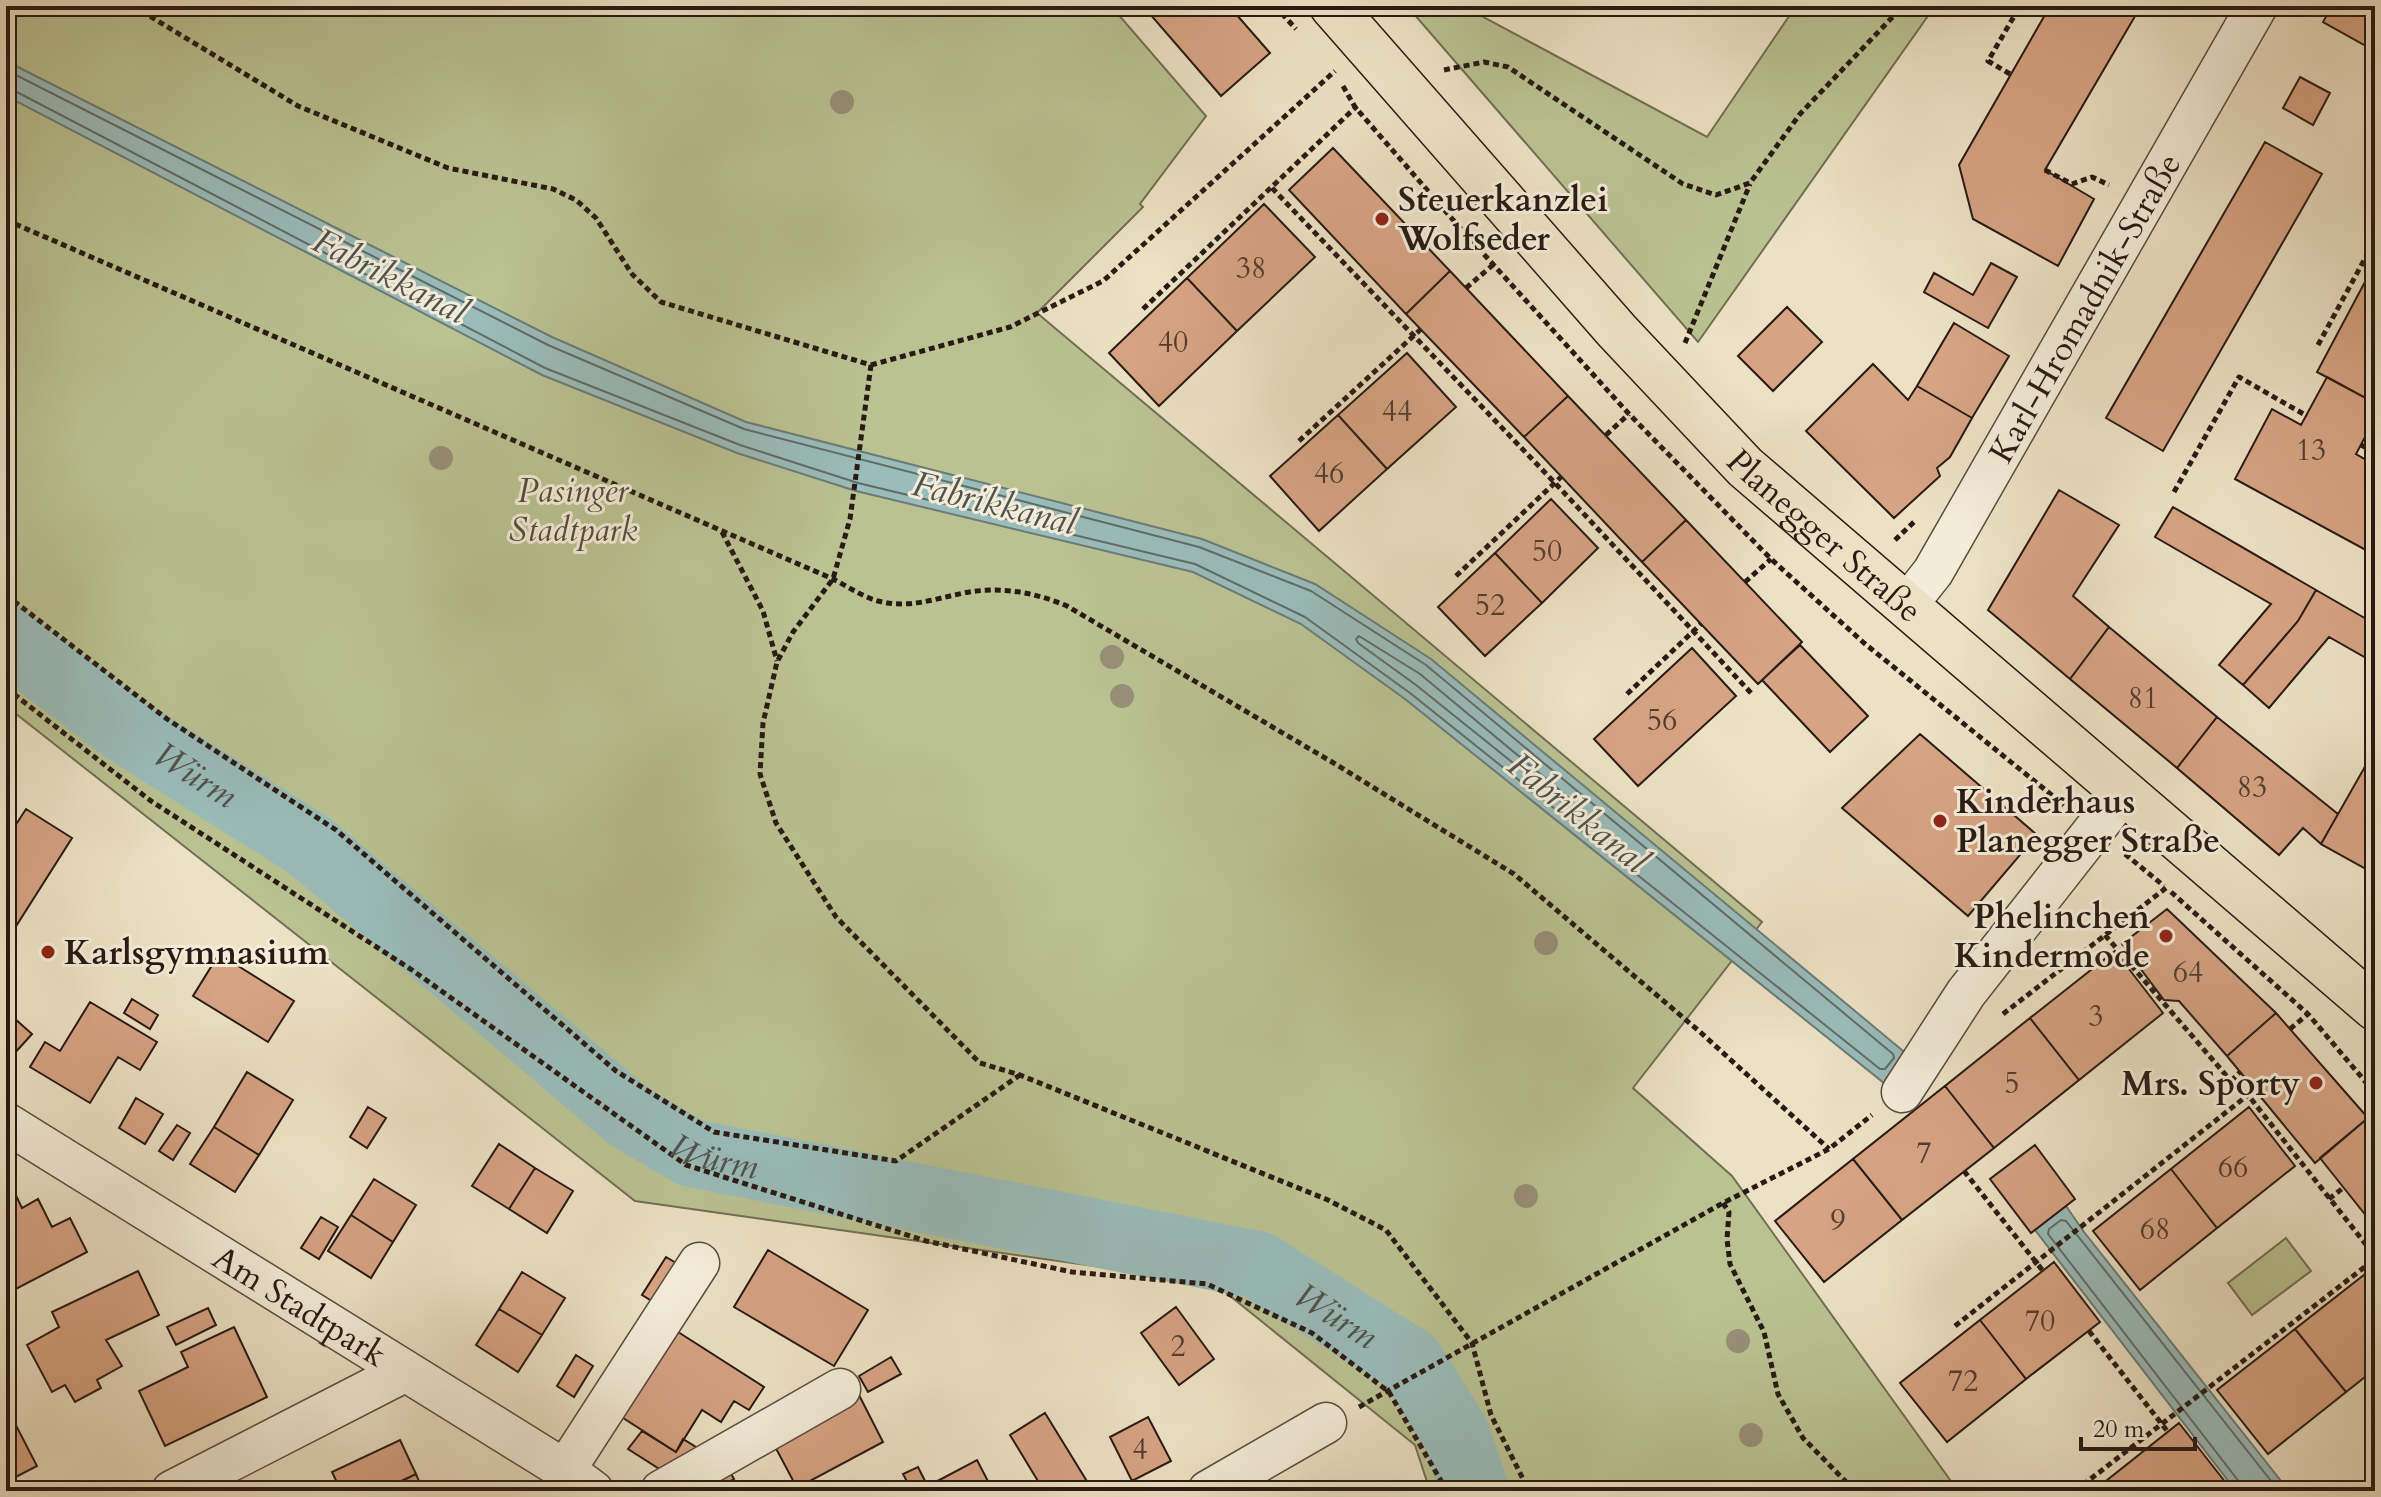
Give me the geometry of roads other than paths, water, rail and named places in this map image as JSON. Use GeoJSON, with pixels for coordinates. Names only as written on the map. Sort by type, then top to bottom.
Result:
{"type":"FeatureCollection","features":[{"type":"Feature","properties":{"kind":"main road","name":"Planegger Straße"},"geometry":{"type":"LineString","coordinates":[[1332,6],[1617,331],[1745,467],[2375,1008]]}},
{"type":"Feature","properties":{"kind":"street","name":"Karl-Hromadnik-Straße"},"geometry":{"type":"LineString","coordinates":[[1906,606],[1933,572],[2257,6]]}},
{"type":"Feature","properties":{"kind":"street"},"geometry":{"type":"LineString","coordinates":[[1902,1092],[1966,993],[2124,792]]}},
{"type":"Feature","properties":{"kind":"street","name":"Am Stadtpark"},"geometry":{"type":"LineString","coordinates":[[6,1123],[579,1481]]}},
{"type":"Feature","properties":{"kind":"street"},"geometry":{"type":"LineString","coordinates":[[579,1481],[699,1263]]}},
{"type":"Feature","properties":{"kind":"street"},"geometry":{"type":"LineString","coordinates":[[172,1491],[404,1372]]}},
{"type":"Feature","properties":{"kind":"street"},"geometry":{"type":"LineString","coordinates":[[661,1491],[840,1389]]}},
{"type":"Feature","properties":{"kind":"street"},"geometry":{"type":"LineString","coordinates":[[1208,1491],[1326,1423]]}},
{"type":"Feature","properties":{"kind":"water","name":"Fabrikkanal"},"geometry":{"type":"Polygon","coordinates":[[[6,61],[552,337],[746,422],[1202,539],[1315,584],[1431,659],[1908,1055],[1884,1083],[1405,699],[1301,624],[1193,572],[856,491],[737,453],[542,375],[6,96],[6,61]]]}},
{"type":"Feature","properties":{"kind":"water"},"geometry":{"type":"Polygon","coordinates":[[[2066,1206],[2289,1491],[2236,1491],[2035,1230],[2066,1206]]]}},
{"type":"Feature","properties":{"kind":"waterway","name":"Würm"},"geometry":{"type":"LineString","coordinates":[[6,638],[123,728],[310,846],[630,1117],[691,1153],[1258,1265],[1411,1362],[1457,1436],[1475,1491]]}},
{"type":"Feature","properties":{"kind":"place","name":"Steuerkanzlei Wolfseder"},"geometry":{"type":"Point","coordinates":[1382,219]}},
{"type":"Feature","properties":{"kind":"place","name":"Kinderhaus Planegger Straße"},"geometry":{"type":"Point","coordinates":[1940,821]}},
{"type":"Feature","properties":{"kind":"place","name":"Phelinchen Kindermode"},"geometry":{"type":"Point","coordinates":[2166,936]}},
{"type":"Feature","properties":{"kind":"place","name":"Karlsgymnasium"},"geometry":{"type":"Point","coordinates":[48,952]}},
{"type":"Feature","properties":{"kind":"place","name":"Mrs. Sporty"},"geometry":{"type":"Point","coordinates":[2316,1083]}},
{"type":"Feature","properties":{"kind":"park label","name":"Pasinger Stadtpark"},"geometry":{"type":"Point","coordinates":[573,510]}}]}
